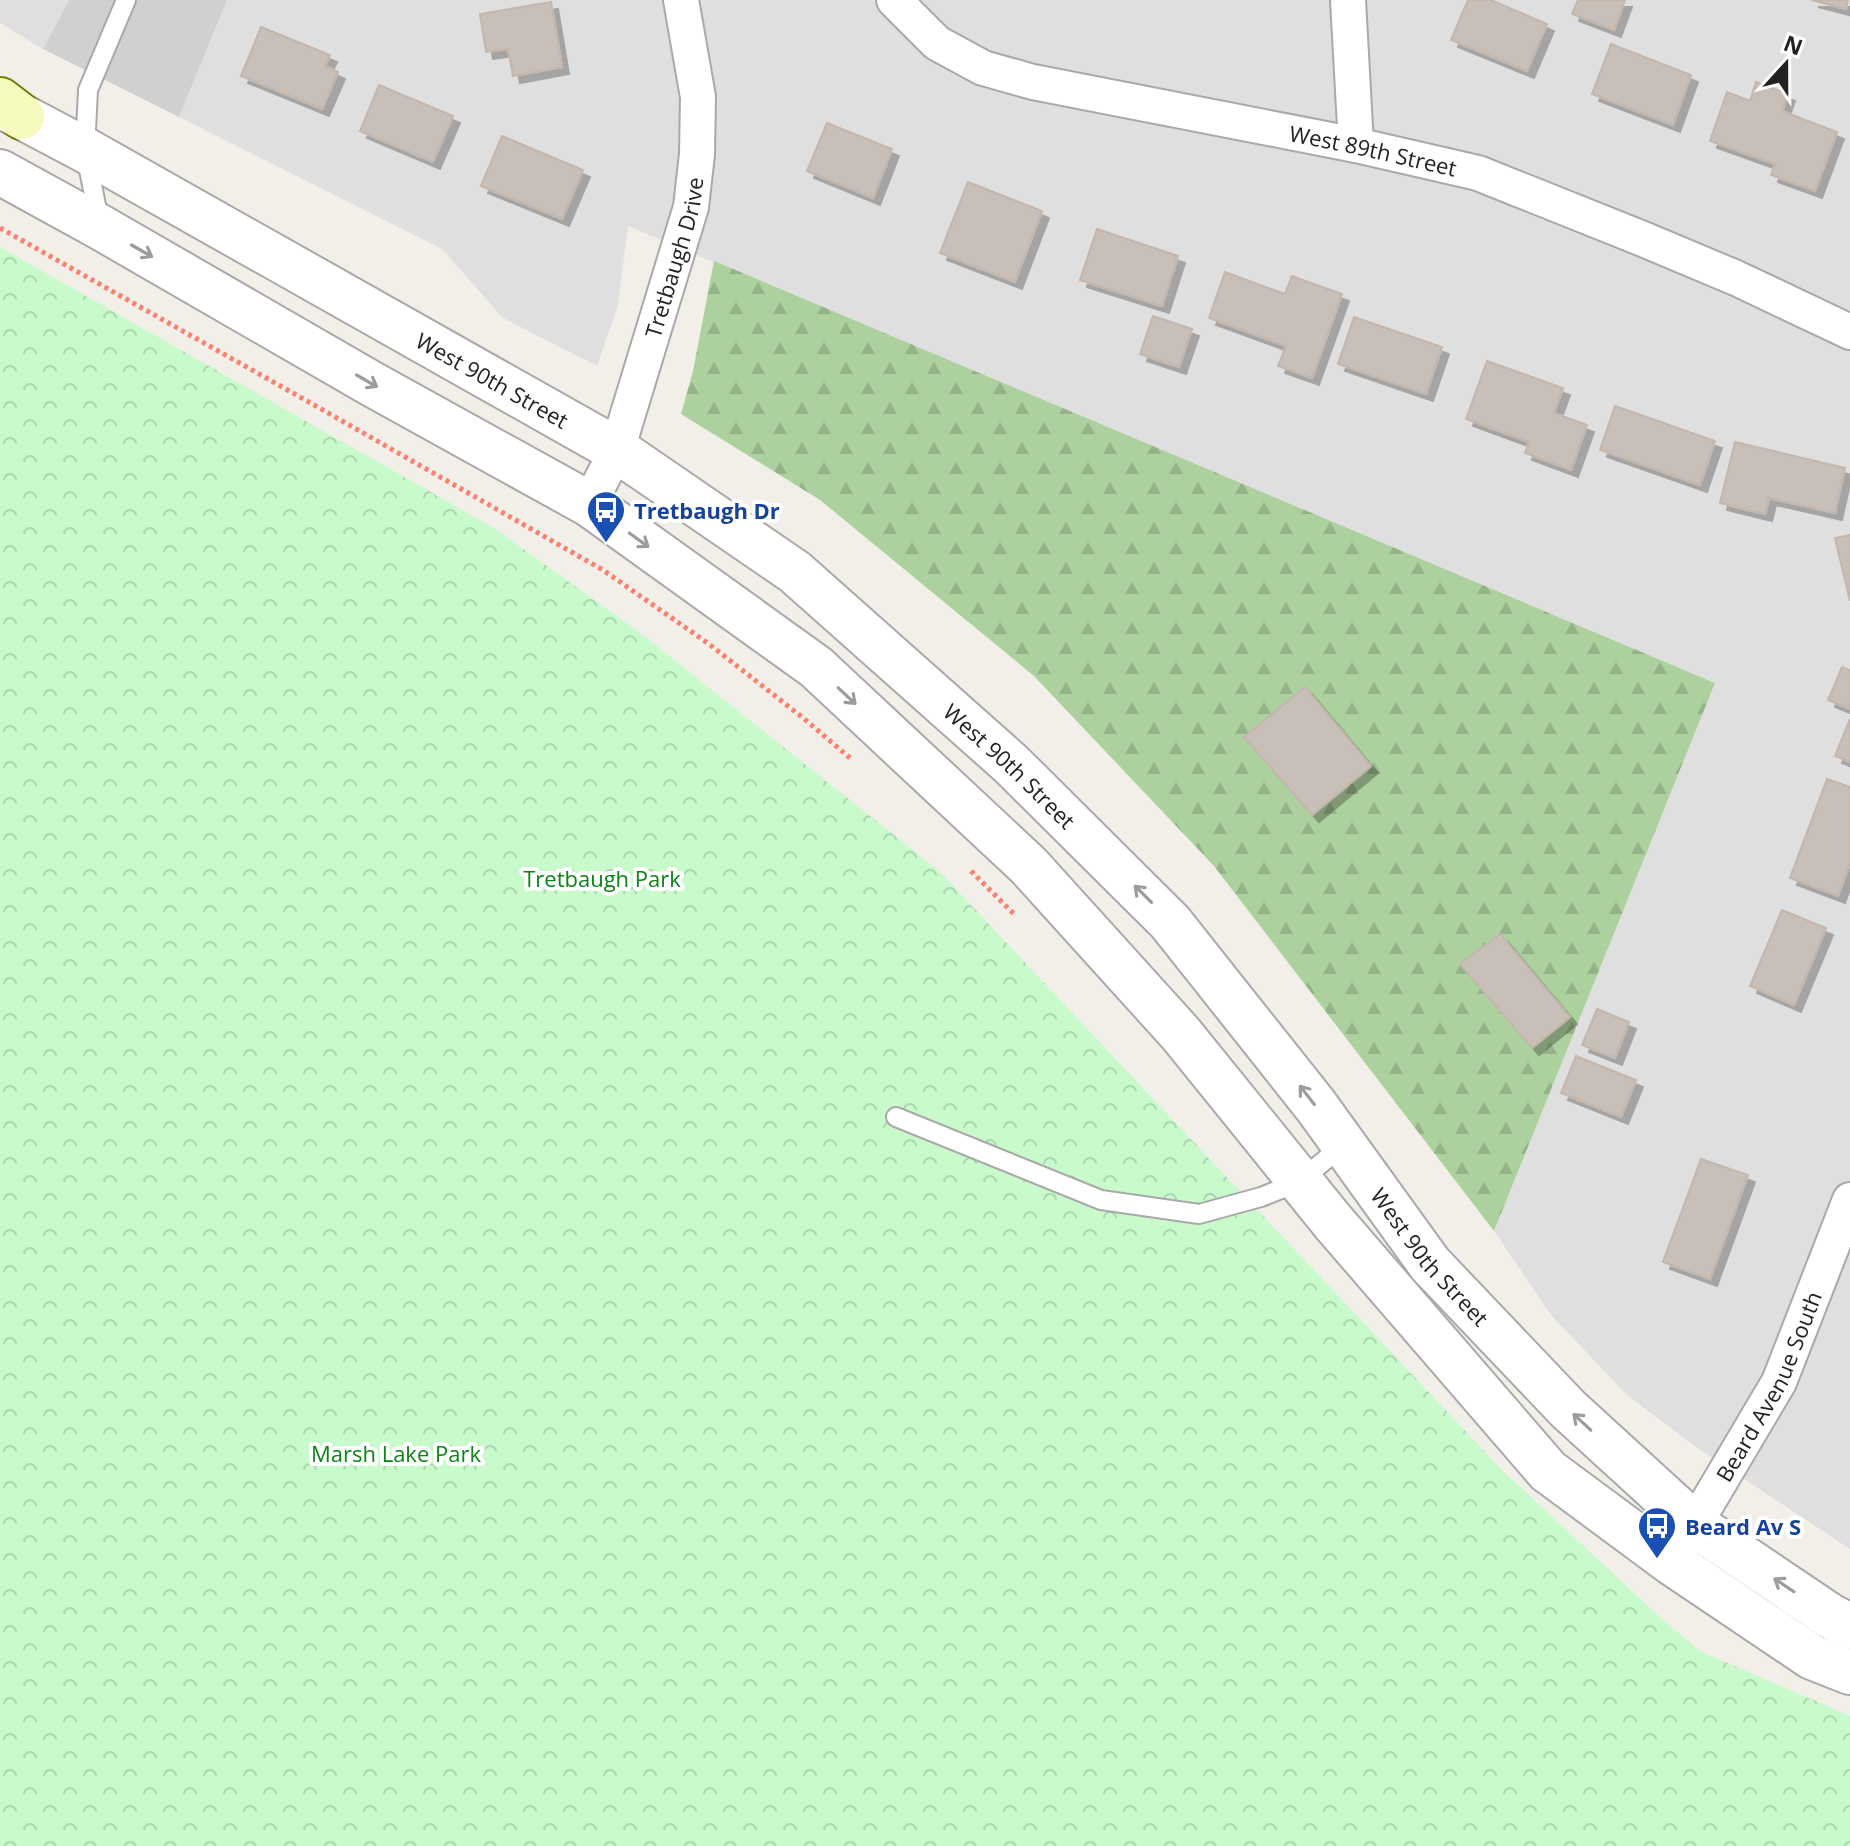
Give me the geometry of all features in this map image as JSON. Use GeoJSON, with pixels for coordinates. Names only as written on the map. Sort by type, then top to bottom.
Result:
{"type":"FeatureCollection","features":[{"type":"Feature","properties":{"kind":"street","name":"Tretbaugh Drive"},"geometry":{"type":"LineString","coordinates":[[589,504],[617,450],[691,207],[697,154],[698,97],[681,0]]}},
{"type":"Feature","properties":{"kind":"street","name":"West 89th Street"},"geometry":{"type":"LineString","coordinates":[[894,0],[937,43],[983,68],[1033,82],[1356,145],[1478,173],[1683,256],[1850,332]]}},
{"type":"Feature","properties":{"kind":"street"},"geometry":{"type":"LineString","coordinates":[[1348,0],[1356,145]]}},
{"type":"Feature","properties":{"kind":"street","name":"West 90th Street"},"geometry":{"type":"LineString","coordinates":[[7,107],[617,450],[795,572],[1011,764],[1170,922],[1316,1106],[1430,1264],[1568,1409],[1695,1525],[1830,1616],[1850,1626]]}},
{"type":"Feature","properties":{"kind":"street"},"geometry":{"type":"LineString","coordinates":[[0,172],[589,504],[816,667],[1020,856],[1181,1034],[1299,1182],[1548,1471],[1671,1562],[1812,1657],[1850,1672]]}},
{"type":"Feature","properties":{"kind":"street","name":"Beard Avenue South"},"geometry":{"type":"LineString","coordinates":[[1671,1562],[1779,1382],[1850,1200]]}},
{"type":"Feature","properties":{"kind":"lane"},"geometry":{"type":"LineString","coordinates":[[100,227],[85,150],[88,90],[126,0]]}},
{"type":"Feature","properties":{"kind":"lane"},"geometry":{"type":"LineString","coordinates":[[896,1117],[1101,1200],[1199,1214],[1261,1197],[1299,1182],[1344,1144]]}},
{"type":"Feature","properties":{"kind":"path"},"geometry":{"type":"LineString","coordinates":[[0,228],[603,570],[709,644],[851,759]]}},
{"type":"Feature","properties":{"kind":"path"},"geometry":{"type":"LineString","coordinates":[[965,865],[1019,919]]}},
{"type":"Feature","properties":{"kind":"shaded area"},"geometry":{"type":"Polygon","coordinates":[[[0,0],[69,0],[43,49],[0,23],[0,0]]]}},
{"type":"Feature","properties":{"kind":"shaded area"},"geometry":{"type":"Polygon","coordinates":[[[69,0],[227,0],[179,117],[43,49],[69,0]]]}},
{"type":"Feature","properties":{"kind":"shaded area"},"geometry":{"type":"Polygon","coordinates":[[[227,0],[1850,0],[1850,1549],[1696,1447],[1627,1395],[1551,1315],[1494,1231],[1715,683],[628,226],[618,305],[597,366],[503,318],[442,249],[179,117],[227,0]]]}},
{"type":"Feature","properties":{"kind":"green space","name":"Marsh Lake Park"},"geometry":{"type":"Polygon","coordinates":[[[0,247],[494,528],[643,635],[939,871],[1501,1469],[1661,1618],[1700,1651],[1850,1716],[1850,1846],[0,1846],[0,247]]]}},
{"type":"Feature","properties":{"kind":"green space"},"geometry":{"type":"Polygon","coordinates":[[[714,261],[1715,683],[1494,1231],[1214,866],[1034,676],[820,500],[681,414],[693,371],[714,261]]]}},
{"type":"Feature","properties":{"kind":"building"},"geometry":{"type":"Polygon","coordinates":[[[1468,0],[1491,0],[1547,24],[1527,71],[1451,40],[1468,0]]]}},
{"type":"Feature","properties":{"kind":"building"},"geometry":{"type":"Polygon","coordinates":[[[1578,0],[1625,0],[1614,30],[1572,14],[1578,0]]]}},
{"type":"Feature","properties":{"kind":"building"},"geometry":{"type":"Polygon","coordinates":[[[1811,0],[1848,0],[1846,9],[1811,0]]]}},
{"type":"Feature","properties":{"kind":"building"},"geometry":{"type":"Polygon","coordinates":[[[551,2],[562,67],[513,76],[508,49],[486,52],[480,14],[551,2]]]}},
{"type":"Feature","properties":{"kind":"building"},"geometry":{"type":"Polygon","coordinates":[[[261,27],[330,55],[325,66],[338,72],[322,109],[241,76],[261,27]]]}},
{"type":"Feature","properties":{"kind":"building"},"geometry":{"type":"Polygon","coordinates":[[[1611,44],[1691,75],[1673,125],[1592,94],[1611,44]]]}},
{"type":"Feature","properties":{"kind":"building"},"geometry":{"type":"Polygon","coordinates":[[[1756,82],[1788,94],[1782,111],[1837,132],[1815,191],[1771,175],[1775,164],[1710,141],[1727,92],[1750,101],[1756,82]]]}},
{"type":"Feature","properties":{"kind":"building"},"geometry":{"type":"Polygon","coordinates":[[[379,85],[453,116],[433,162],[360,131],[379,85]]]}},
{"type":"Feature","properties":{"kind":"building"},"geometry":{"type":"Polygon","coordinates":[[[827,123],[892,149],[873,198],[807,171],[827,123]]]}},
{"type":"Feature","properties":{"kind":"building"},"geometry":{"type":"Polygon","coordinates":[[[502,136],[583,170],[562,219],[481,186],[502,136]]]}},
{"type":"Feature","properties":{"kind":"building"},"geometry":{"type":"Polygon","coordinates":[[[968,182],[1042,211],[1015,282],[940,253],[968,182]]]}},
{"type":"Feature","properties":{"kind":"building"},"geometry":{"type":"Polygon","coordinates":[[[1097,229],[1178,256],[1162,306],[1080,280],[1097,229]]]}},
{"type":"Feature","properties":{"kind":"building"},"geometry":{"type":"Polygon","coordinates":[[[1225,272],[1285,294],[1292,276],[1342,294],[1312,378],[1278,366],[1286,346],[1209,318],[1225,272]]]}},
{"type":"Feature","properties":{"kind":"building"},"geometry":{"type":"Polygon","coordinates":[[[1153,316],[1192,329],[1179,367],[1140,354],[1153,316]]]}},
{"type":"Feature","properties":{"kind":"building"},"geometry":{"type":"Polygon","coordinates":[[[1354,317],[1442,347],[1426,394],[1338,364],[1354,317]]]}},
{"type":"Feature","properties":{"kind":"building"},"geometry":{"type":"Polygon","coordinates":[[[1487,361],[1563,388],[1554,413],[1587,425],[1571,470],[1525,453],[1529,442],[1466,419],[1487,361]]]}},
{"type":"Feature","properties":{"kind":"building"},"geometry":{"type":"Polygon","coordinates":[[[1615,406],[1715,441],[1700,485],[1600,450],[1615,406]]]}},
{"type":"Feature","properties":{"kind":"building"},"geometry":{"type":"Polygon","coordinates":[[[1735,442],[1845,468],[1835,513],[1769,498],[1765,514],[1720,503],[1735,442]]]}},
{"type":"Feature","properties":{"kind":"building"},"geometry":{"type":"Polygon","coordinates":[[[1850,535],[1850,601],[1835,538],[1850,535]]]}},
{"type":"Feature","properties":{"kind":"building"},"geometry":{"type":"Polygon","coordinates":[[[1842,667],[1850,670],[1850,709],[1828,700],[1842,667]]]}},
{"type":"Feature","properties":{"kind":"building"},"geometry":{"type":"Polygon","coordinates":[[[1305,687],[1371,766],[1312,815],[1244,737],[1305,687]]]}},
{"type":"Feature","properties":{"kind":"building"},"geometry":{"type":"Polygon","coordinates":[[[1850,719],[1850,762],[1835,756],[1850,719]]]}},
{"type":"Feature","properties":{"kind":"building"},"geometry":{"type":"Polygon","coordinates":[[[1827,779],[1850,787],[1850,863],[1838,896],[1790,878],[1827,779]]]}},
{"type":"Feature","properties":{"kind":"building"},"geometry":{"type":"Polygon","coordinates":[[[1782,910],[1826,928],[1794,1005],[1750,986],[1782,910]]]}},
{"type":"Feature","properties":{"kind":"building"},"geometry":{"type":"Polygon","coordinates":[[[1500,934],[1570,1017],[1532,1048],[1460,964],[1500,934]]]}},
{"type":"Feature","properties":{"kind":"building"},"geometry":{"type":"Polygon","coordinates":[[[1597,1009],[1629,1022],[1615,1058],[1582,1045],[1597,1009]]]}},
{"type":"Feature","properties":{"kind":"building"},"geometry":{"type":"Polygon","coordinates":[[[1576,1056],[1636,1080],[1621,1117],[1561,1093],[1576,1056]]]}},
{"type":"Feature","properties":{"kind":"building"},"geometry":{"type":"Polygon","coordinates":[[[1701,1159],[1748,1175],[1710,1279],[1663,1262],[1701,1159]]]}},
{"type":"Feature","properties":{"kind":"place","name":"Tretbaugh Dr"},"geometry":{"type":"Point","coordinates":[606,544]}},
{"type":"Feature","properties":{"kind":"place","name":"Beard Av S"},"geometry":{"type":"Point","coordinates":[1657,1560]}},
{"type":"Feature","properties":{"kind":"park label","name":"Tretbaugh Park"},"geometry":{"type":"Point","coordinates":[602,878]}}]}
